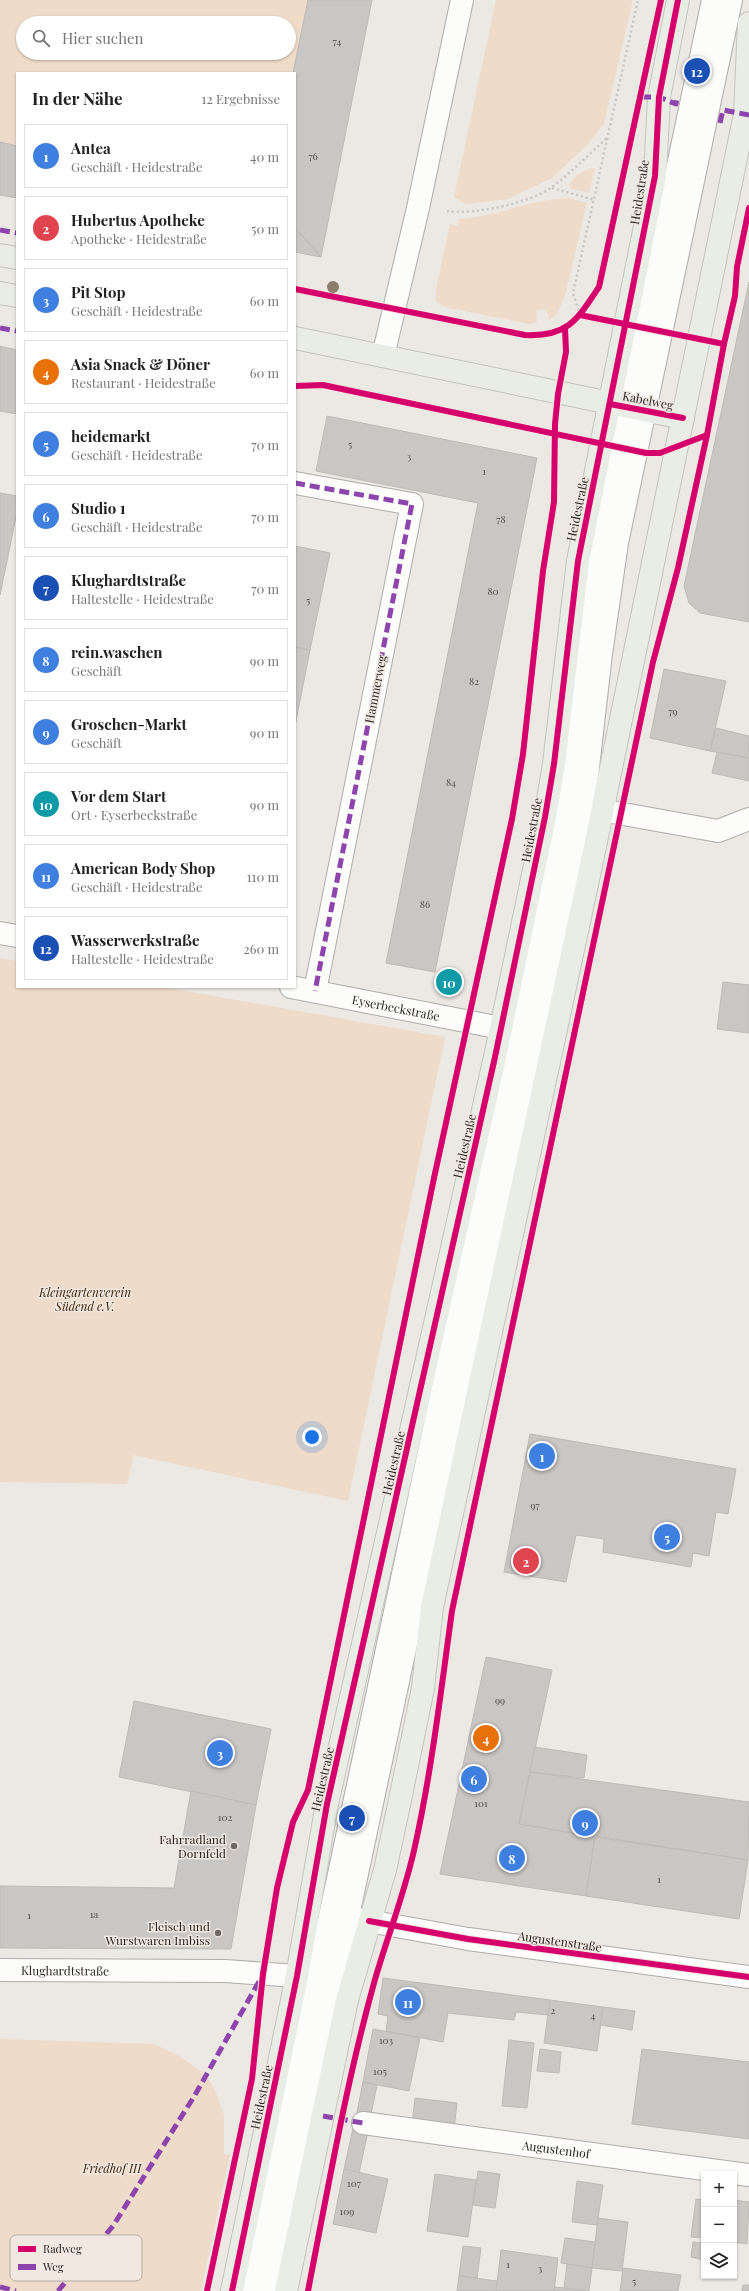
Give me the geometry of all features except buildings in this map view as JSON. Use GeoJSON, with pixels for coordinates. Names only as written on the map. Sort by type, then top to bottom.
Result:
{"type":"FeatureCollection","features":[{"type":"Feature","properties":{"kind":"main road","name":"Heidestraße"},"geometry":{"type":"LineString","coordinates":[[232,2291],[297,1976],[307,1910],[327,1804],[502,1028],[545,817],[560,718],[578,561],[628,407],[655,176],[658,97],[678,0]]}},
{"type":"Feature","properties":{"kind":"main road"},"geometry":{"type":"LineString","coordinates":[[286,2291],[347,2000],[385,1870],[400,1800],[423,1688],[432,1607],[590,869],[683,418],[745,114],[749,23]]}},
{"type":"Feature","properties":{"kind":"main road"},"geometry":{"type":"LineString","coordinates":[[0,255],[16,258]]}},
{"type":"Feature","properties":{"kind":"main road"},"geometry":{"type":"LineString","coordinates":[[0,292],[16,296]]}},
{"type":"Feature","properties":{"kind":"main road","name":"Kabelweg"},"geometry":{"type":"LineString","coordinates":[[296,338],[683,418]]}},
{"type":"Feature","properties":{"kind":"street"},"geometry":{"type":"LineString","coordinates":[[383,356],[418,208],[462,0]]}},
{"type":"Feature","properties":{"kind":"street"},"geometry":{"type":"LineString","coordinates":[[250,2291],[339,1916],[572,865],[587,776],[601,654],[617,543],[628,407],[713,0]]}},
{"type":"Feature","properties":{"kind":"street"},"geometry":{"type":"LineString","coordinates":[[628,407],[661,330],[731,0]]}},
{"type":"Feature","properties":{"kind":"street","name":"Hammerweg"},"geometry":{"type":"LineString","coordinates":[[296,484],[412,504],[314,991]]}},
{"type":"Feature","properties":{"kind":"street"},"geometry":{"type":"LineString","coordinates":[[601,810],[718,831],[749,819]]}},
{"type":"Feature","properties":{"kind":"street"},"geometry":{"type":"LineString","coordinates":[[0,933],[16,936]]}},
{"type":"Feature","properties":{"kind":"street","name":"Eyserbeckstraße"},"geometry":{"type":"LineString","coordinates":[[296,988],[502,1028]]}},
{"type":"Feature","properties":{"kind":"street"},"geometry":{"type":"LineString","coordinates":[[307,1910],[369,1921]]}},
{"type":"Feature","properties":{"kind":"street"},"geometry":{"type":"LineString","coordinates":[[268,2291],[339,1916]]}},
{"type":"Feature","properties":{"kind":"street","name":"Augustenstraße"},"geometry":{"type":"LineString","coordinates":[[369,1921],[468,1939],[749,1977]]}},
{"type":"Feature","properties":{"kind":"street","name":"Klughardtstraße"},"geometry":{"type":"LineString","coordinates":[[0,1970],[226,1972],[297,1976]]}},
{"type":"Feature","properties":{"kind":"street","name":"Augustenhof"},"geometry":{"type":"LineString","coordinates":[[363,2123],[749,2175]]}},
{"type":"Feature","properties":{"kind":"path"},"geometry":{"type":"LineString","coordinates":[[582,312],[573,293],[595,200],[607,137],[638,0]]}},
{"type":"Feature","properties":{"kind":"path"},"geometry":{"type":"LineString","coordinates":[[418,208],[455,212],[488,210],[514,203],[551,187],[607,137]]}},
{"type":"Feature","properties":{"kind":"path"},"geometry":{"type":"LineString","coordinates":[[551,187],[595,200]]}},
{"type":"Feature","properties":{"kind":"green space"},"geometry":{"type":"Polygon","coordinates":[[[0,0],[308,0],[296,58],[296,16],[16,16],[16,60],[296,60],[293,72],[16,72],[16,146],[0,142],[0,0]]]}},
{"type":"Feature","properties":{"kind":"green space"},"geometry":{"type":"Polygon","coordinates":[[[496,0],[633,0],[604,124],[587,145],[552,178],[508,199],[466,204],[454,197],[496,0]]]}},
{"type":"Feature","properties":{"kind":"green space"},"geometry":{"type":"Polygon","coordinates":[[[595,168],[589,193],[571,189],[569,185],[577,175],[583,171],[595,168]]]}},
{"type":"Feature","properties":{"kind":"green space"},"geometry":{"type":"Polygon","coordinates":[[[569,198],[587,203],[565,296],[557,314],[550,320],[546,309],[536,311],[537,322],[529,324],[445,307],[436,301],[436,289],[450,224],[458,226],[459,219],[487,215],[541,201],[569,198]]]}},
{"type":"Feature","properties":{"kind":"green space","name":"Kleingartenverein Südend e.V."},"geometry":{"type":"Polygon","coordinates":[[[0,958],[16,961],[16,988],[169,988],[445,1037],[348,1501],[134,1455],[127,1484],[0,1482],[0,958]]]}},
{"type":"Feature","properties":{"kind":"green space","name":"Friedhof III"},"geometry":{"type":"Polygon","coordinates":[[[0,2039],[154,2044],[179,2056],[206,2075],[215,2090],[224,2115],[224,2154],[230,2155],[201,2291],[0,2291],[0,2039]]]}},
{"type":"Feature","properties":{"kind":"marked path"},"geometry":{"type":"LineString","coordinates":[[641,97],[659,97],[676,104],[677,97]]}},
{"type":"Feature","properties":{"kind":"marked path"},"geometry":{"type":"LineString","coordinates":[[720,123],[723,110],[749,115]]}},
{"type":"Feature","properties":{"kind":"marked path"},"geometry":{"type":"LineString","coordinates":[[0,230],[16,233]]}},
{"type":"Feature","properties":{"kind":"marked path"},"geometry":{"type":"LineString","coordinates":[[0,328],[16,331]]}},
{"type":"Feature","properties":{"kind":"marked path"},"geometry":{"type":"LineString","coordinates":[[296,483],[412,504],[315,991]]}},
{"type":"Feature","properties":{"kind":"marked path"},"geometry":{"type":"LineString","coordinates":[[105,2235],[113,2226],[195,2095],[261,1978]]}},
{"type":"Feature","properties":{"kind":"marked path"},"geometry":{"type":"LineString","coordinates":[[323,2116],[363,2123]]}},
{"type":"Feature","properties":{"kind":"marked path"},"geometry":{"type":"LineString","coordinates":[[58,2291],[66,2281]]}},
{"type":"Feature","properties":{"kind":"marked path"},"geometry":{"type":"LineString","coordinates":[[0,2287],[16,2291]]}},
{"type":"Feature","properties":{"kind":"cycle path"},"geometry":{"type":"LineString","coordinates":[[296,289],[525,335],[552,333],[570,324],[584,309],[599,287],[661,0]]}},
{"type":"Feature","properties":{"kind":"cycle path"},"geometry":{"type":"LineString","coordinates":[[232,2291],[297,1976],[327,1804],[495,1057],[545,817],[554,764],[578,561],[655,176],[659,97],[678,0]]}},
{"type":"Feature","properties":{"kind":"cycle path"},"geometry":{"type":"LineString","coordinates":[[308,2291],[338,2136],[364,2021],[415,1846],[431,1759],[452,1611],[653,662],[678,568],[707,435],[724,344],[735,296],[737,267],[749,208]]}},
{"type":"Feature","properties":{"kind":"cycle path"},"geometry":{"type":"LineString","coordinates":[[580,315],[724,344]]}},
{"type":"Feature","properties":{"kind":"cycle path"},"geometry":{"type":"LineString","coordinates":[[207,2291],[252,2079],[263,1974],[277,1888],[293,1822],[308,1790],[434,1178],[512,819],[523,754],[543,571],[554,502],[555,424],[558,394],[566,352],[565,329]]}},
{"type":"Feature","properties":{"kind":"cycle path"},"geometry":{"type":"LineString","coordinates":[[296,386],[323,385],[646,453],[660,453],[707,435]]}},
{"type":"Feature","properties":{"kind":"cycle path"},"geometry":{"type":"LineString","coordinates":[[610,404],[683,418]]}},
{"type":"Feature","properties":{"kind":"cycle path"},"geometry":{"type":"LineString","coordinates":[[369,1921],[468,1939],[749,1977]]}},
{"type":"Feature","properties":{"kind":"place","name":"Wasserwerkstraße"},"geometry":{"type":"Point","coordinates":[697,71]}},
{"type":"Feature","properties":{"kind":"place","name":"Vor dem Start"},"geometry":{"type":"Point","coordinates":[449,982]}},
{"type":"Feature","properties":{"kind":"place","name":"Antea"},"geometry":{"type":"Point","coordinates":[542,1456]}},
{"type":"Feature","properties":{"kind":"place","name":"heidemarkt"},"geometry":{"type":"Point","coordinates":[667,1537]}},
{"type":"Feature","properties":{"kind":"place","name":"Hubertus Apotheke"},"geometry":{"type":"Point","coordinates":[526,1561]}},
{"type":"Feature","properties":{"kind":"place","name":"Asia Snack & Döner"},"geometry":{"type":"Point","coordinates":[486,1738]}},
{"type":"Feature","properties":{"kind":"place","name":"Pit Stop"},"geometry":{"type":"Point","coordinates":[220,1753]}},
{"type":"Feature","properties":{"kind":"place","name":"Studio 1"},"geometry":{"type":"Point","coordinates":[474,1779]}},
{"type":"Feature","properties":{"kind":"place","name":"Klughardtstraße"},"geometry":{"type":"Point","coordinates":[352,1818]}},
{"type":"Feature","properties":{"kind":"place","name":"Groschen-Markt"},"geometry":{"type":"Point","coordinates":[585,1823]}},
{"type":"Feature","properties":{"kind":"place","name":"Fahrradland Dornfeld"},"geometry":{"type":"Point","coordinates":[234,1846]}},
{"type":"Feature","properties":{"kind":"place","name":"rein.waschen"},"geometry":{"type":"Point","coordinates":[512,1858]}},
{"type":"Feature","properties":{"kind":"place","name":"Fleisch und Wurstwaren Imbiss"},"geometry":{"type":"Point","coordinates":[218,1933]}},
{"type":"Feature","properties":{"kind":"place","name":"American Body Shop"},"geometry":{"type":"Point","coordinates":[408,2002]}}]}
